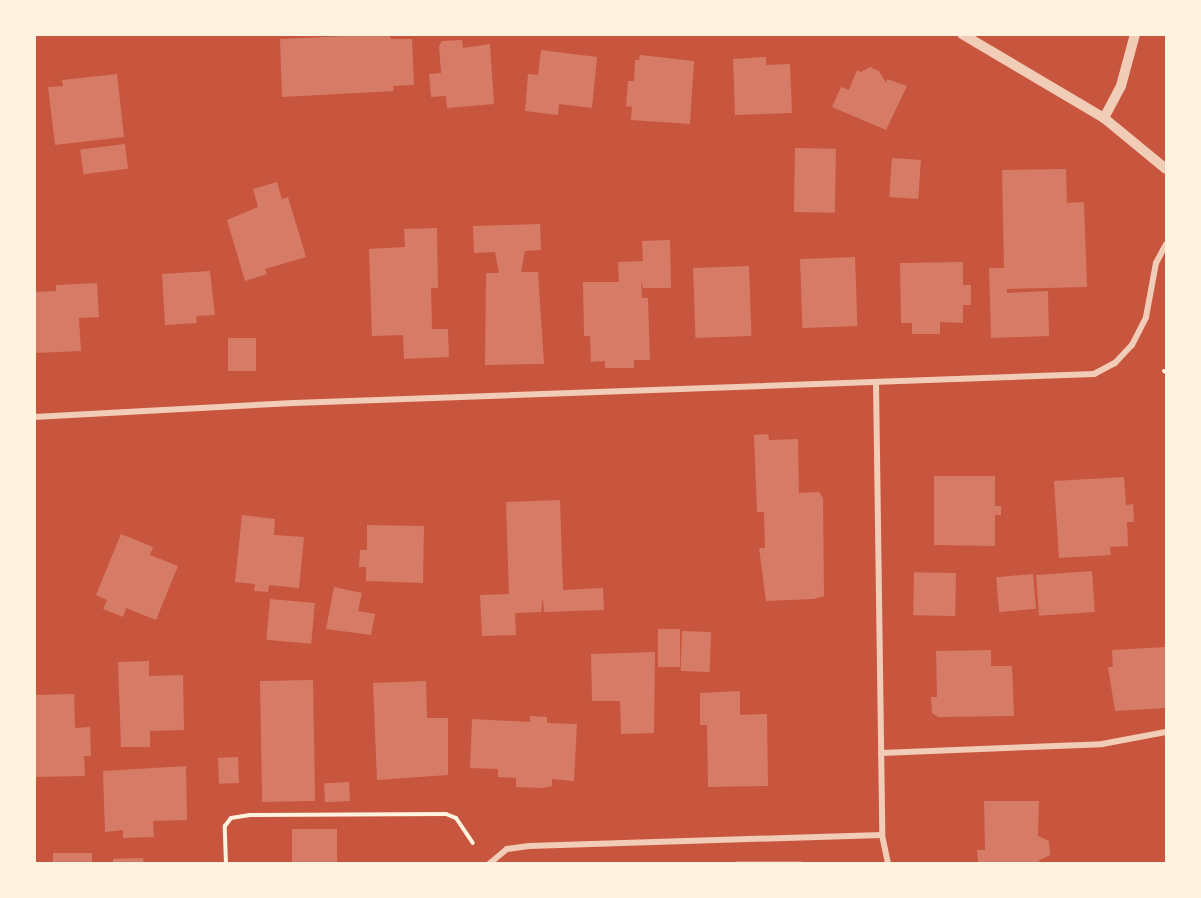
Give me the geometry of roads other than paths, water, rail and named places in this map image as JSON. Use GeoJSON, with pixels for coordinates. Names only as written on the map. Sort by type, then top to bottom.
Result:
{"type":"FeatureCollection","features":[{"type":"Feature","properties":{"kind":"street"},"geometry":{"type":"LineString","coordinates":[[962,34],[1104,118],[1167,169]]}},
{"type":"Feature","properties":{"kind":"street"},"geometry":{"type":"LineString","coordinates":[[1104,118],[1121,86],[1136,34]]}},
{"type":"Feature","properties":{"kind":"street"},"geometry":{"type":"LineString","coordinates":[[34,417],[294,403],[1094,374],[1115,363],[1132,345],[1146,317],[1156,262],[1167,244]]}},
{"type":"Feature","properties":{"kind":"street"},"geometry":{"type":"LineString","coordinates":[[876,382],[882,835],[888,864]]}},
{"type":"Feature","properties":{"kind":"street"},"geometry":{"type":"LineString","coordinates":[[881,753],[1102,744],[1167,732]]}},
{"type":"Feature","properties":{"kind":"street"},"geometry":{"type":"LineString","coordinates":[[490,863],[507,849],[529,846],[882,835]]}}]}
